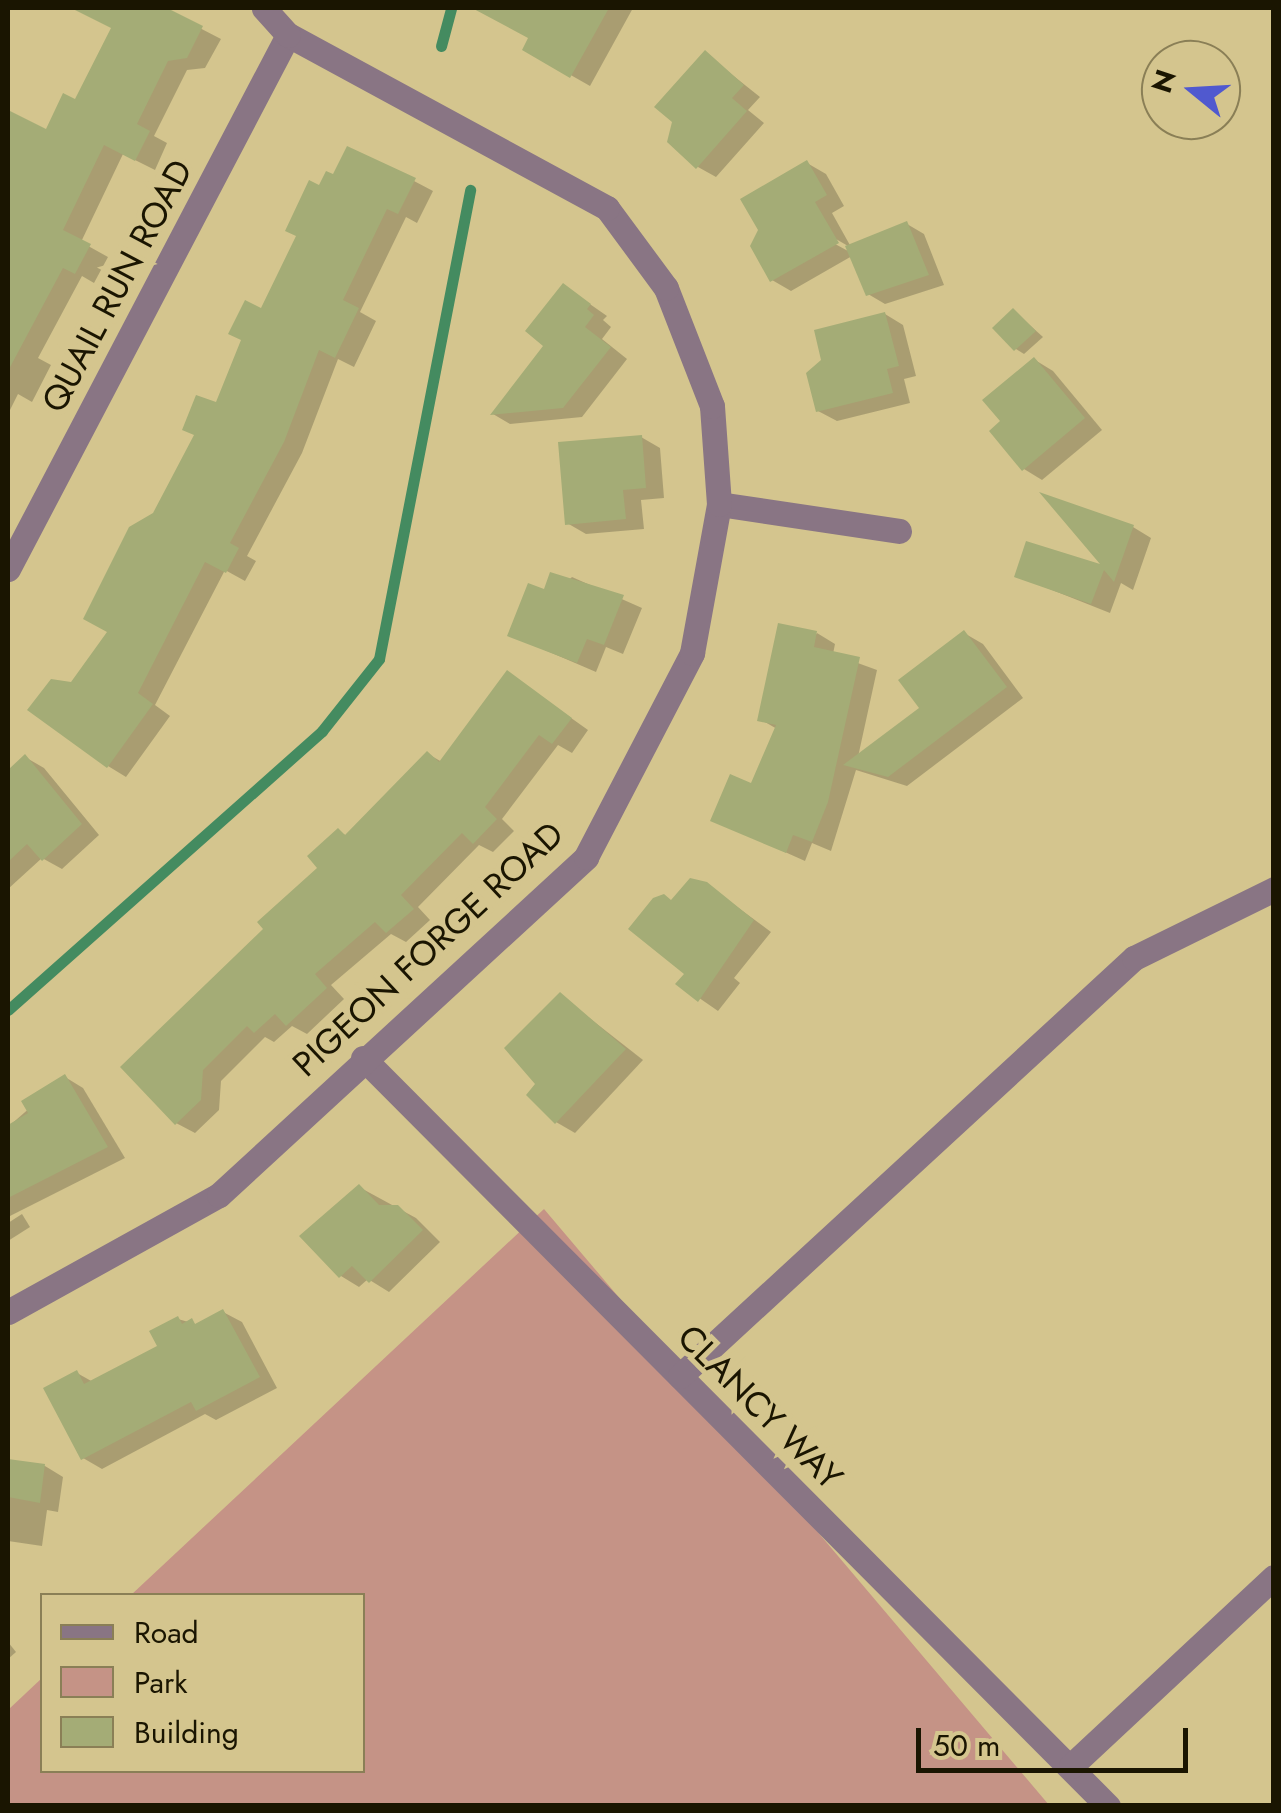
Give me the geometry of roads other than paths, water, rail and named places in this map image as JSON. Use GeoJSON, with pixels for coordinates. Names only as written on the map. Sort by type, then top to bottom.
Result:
{"type":"FeatureCollection","features":[{"type":"Feature","properties":{"kind":"street","name":"PIGEON FORGE ROAD"},"geometry":{"type":"LineString","coordinates":[[8,1312],[219,1194],[586,857],[692,652],[720,504],[712,406],[666,288],[608,208],[288,35],[264,8]]}},
{"type":"Feature","properties":{"kind":"street","name":"QUAIL RUN ROAD"},"geometry":{"type":"LineString","coordinates":[[8,569],[288,35]]}},
{"type":"Feature","properties":{"kind":"street"},"geometry":{"type":"LineString","coordinates":[[720,504],[899,531]]}},
{"type":"Feature","properties":{"kind":"street"},"geometry":{"type":"LineString","coordinates":[[680,1376],[1134,958],[1274,889]]}},
{"type":"Feature","properties":{"kind":"street","name":"CLANCY WAY"},"geometry":{"type":"LineString","coordinates":[[363,1058],[1108,1806]]}},
{"type":"Feature","properties":{"kind":"street"},"geometry":{"type":"LineString","coordinates":[[1071,1766],[1274,1576]]}},
{"type":"Feature","properties":{"kind":"waterway"},"geometry":{"type":"LineString","coordinates":[[441,46],[451,8]]}},
{"type":"Feature","properties":{"kind":"waterway"},"geometry":{"type":"LineString","coordinates":[[8,1010],[322,731],[379,659],[470,190]]}}]}
